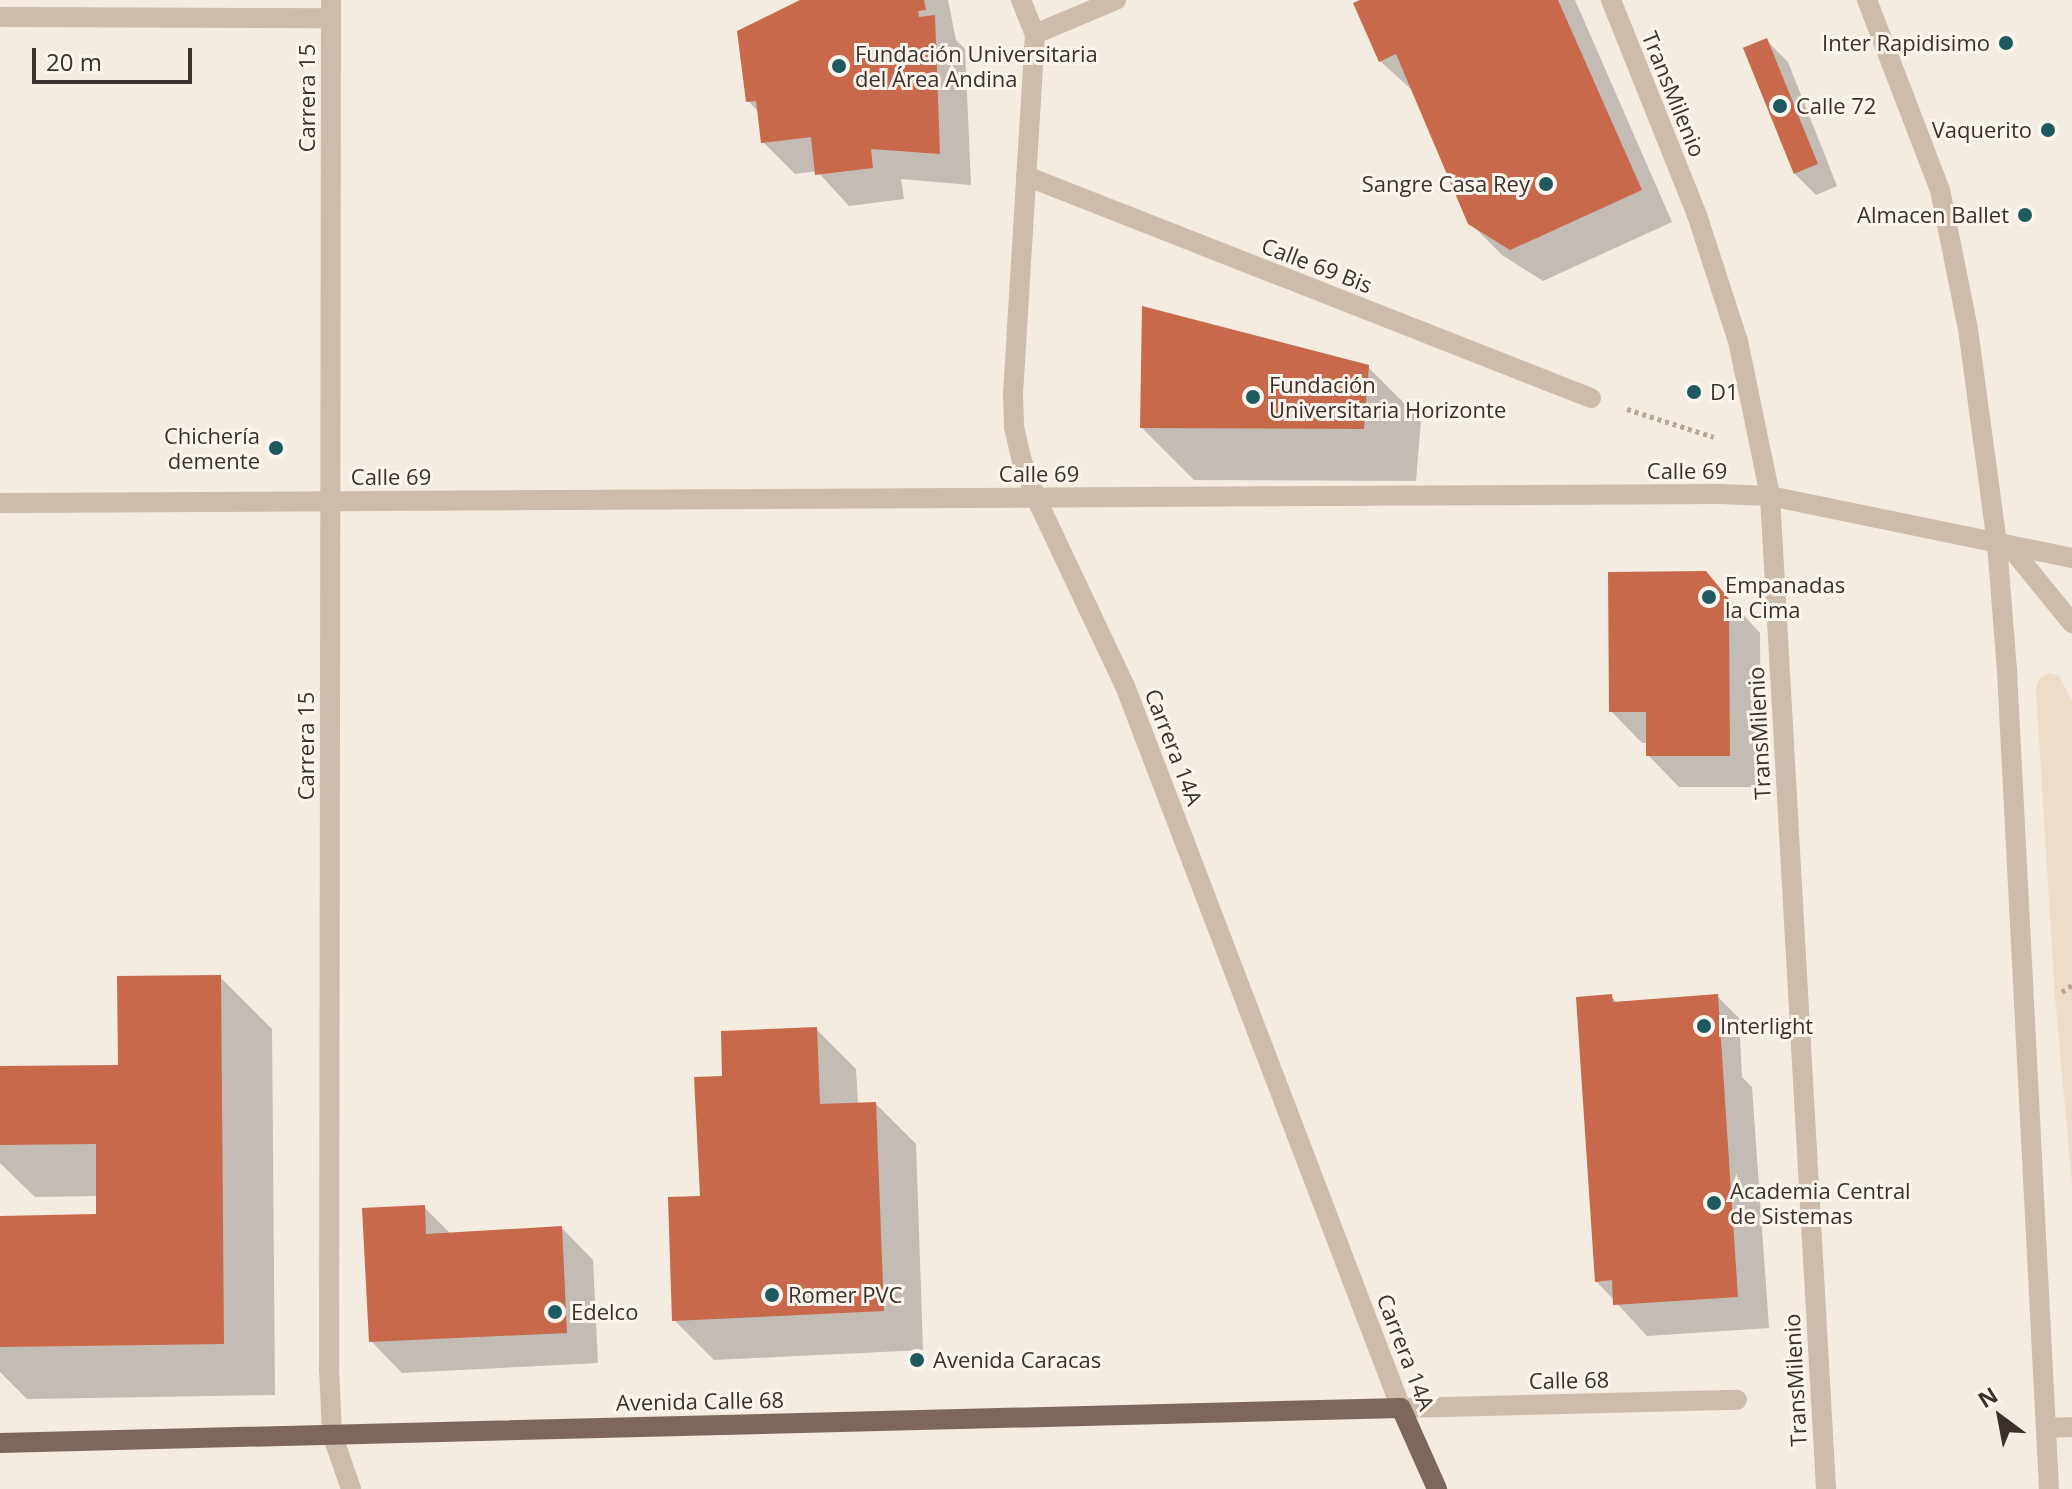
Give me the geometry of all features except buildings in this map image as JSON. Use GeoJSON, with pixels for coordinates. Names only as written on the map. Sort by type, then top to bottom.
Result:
{"type":"FeatureCollection","features":[{"type":"Feature","properties":{"kind":"main road","name":"Avenida Calle 68"},"geometry":{"type":"LineString","coordinates":[[0,1443],[1401,1408]]}},
{"type":"Feature","properties":{"kind":"main road","name":"Carrera 14A"},"geometry":{"type":"LineString","coordinates":[[1401,1408],[1437,1489]]}},
{"type":"Feature","properties":{"kind":"street","name":"Carrera 14A"},"geometry":{"type":"LineString","coordinates":[[1021,0],[1035,34],[1013,394],[1014,427],[1036,498],[1108,643],[1401,1408]]}},
{"type":"Feature","properties":{"kind":"street"},"geometry":{"type":"LineString","coordinates":[[1035,34],[1116,0]]}},
{"type":"Feature","properties":{"kind":"street","name":"TransMilenio"},"geometry":{"type":"LineString","coordinates":[[1611,0],[1697,215],[1738,341],[1770,496],[1826,1489]]}},
{"type":"Feature","properties":{"kind":"street"},"geometry":{"type":"LineString","coordinates":[[1867,0],[1940,190],[1968,329],[2004,546],[2049,1489]]}},
{"type":"Feature","properties":{"kind":"street"},"geometry":{"type":"LineString","coordinates":[[0,17],[331,9]]}},
{"type":"Feature","properties":{"kind":"street","name":"Carrera 15"},"geometry":{"type":"LineString","coordinates":[[331,9],[329,1367],[332,1434],[351,1489]]}},
{"type":"Feature","properties":{"kind":"street","name":"Calle 69 Bis"},"geometry":{"type":"LineString","coordinates":[[1026,176],[1591,398]]}},
{"type":"Feature","properties":{"kind":"street","name":"Calle 69"},"geometry":{"type":"LineString","coordinates":[[0,503],[1770,496],[2072,558]]}},
{"type":"Feature","properties":{"kind":"street"},"geometry":{"type":"LineString","coordinates":[[2004,546],[2072,623]]}},
{"type":"Feature","properties":{"kind":"street","name":"Calle 68"},"geometry":{"type":"LineString","coordinates":[[1401,1408],[1737,1400]]}},
{"type":"Feature","properties":{"kind":"street"},"geometry":{"type":"LineString","coordinates":[[2046,1428],[2072,1427]]}},
{"type":"Feature","properties":{"kind":"path"},"geometry":{"type":"LineString","coordinates":[[1591,398],[1714,437]]}},
{"type":"Feature","properties":{"kind":"shaded area"},"geometry":{"type":"Polygon","coordinates":[[[2049,673],[2059,676],[2072,701],[2072,1183],[2055,997],[2036,688],[2040,678],[2049,673]]]}},
{"type":"Feature","properties":{"kind":"place","name":"Inter Rapidisimo"},"geometry":{"type":"Point","coordinates":[2006,43]}},
{"type":"Feature","properties":{"kind":"place","name":"Fundación Universitaria del Área Andina"},"geometry":{"type":"Point","coordinates":[839,66]}},
{"type":"Feature","properties":{"kind":"place","name":"Calle 72"},"geometry":{"type":"Point","coordinates":[1780,106]}},
{"type":"Feature","properties":{"kind":"place","name":"Vaquerito"},"geometry":{"type":"Point","coordinates":[2048,130]}},
{"type":"Feature","properties":{"kind":"place","name":"Sangre Casa Rey"},"geometry":{"type":"Point","coordinates":[1546,184]}},
{"type":"Feature","properties":{"kind":"place","name":"Almacen Ballet"},"geometry":{"type":"Point","coordinates":[2025,215]}},
{"type":"Feature","properties":{"kind":"place","name":"D1"},"geometry":{"type":"Point","coordinates":[1694,392]}},
{"type":"Feature","properties":{"kind":"place","name":"Fundación Universitaria Horizonte"},"geometry":{"type":"Point","coordinates":[1253,397]}},
{"type":"Feature","properties":{"kind":"place","name":"Chichería demente"},"geometry":{"type":"Point","coordinates":[276,448]}},
{"type":"Feature","properties":{"kind":"place","name":"Empanadas la Cima"},"geometry":{"type":"Point","coordinates":[1709,597]}},
{"type":"Feature","properties":{"kind":"place","name":"Interlight"},"geometry":{"type":"Point","coordinates":[1704,1026]}},
{"type":"Feature","properties":{"kind":"place","name":"Academia Central de Sistemas"},"geometry":{"type":"Point","coordinates":[1714,1203]}},
{"type":"Feature","properties":{"kind":"place","name":"Romer PVC"},"geometry":{"type":"Point","coordinates":[772,1295]}},
{"type":"Feature","properties":{"kind":"place","name":"Edelco"},"geometry":{"type":"Point","coordinates":[555,1312]}},
{"type":"Feature","properties":{"kind":"place","name":"Avenida Caracas"},"geometry":{"type":"Point","coordinates":[917,1360]}}]}
